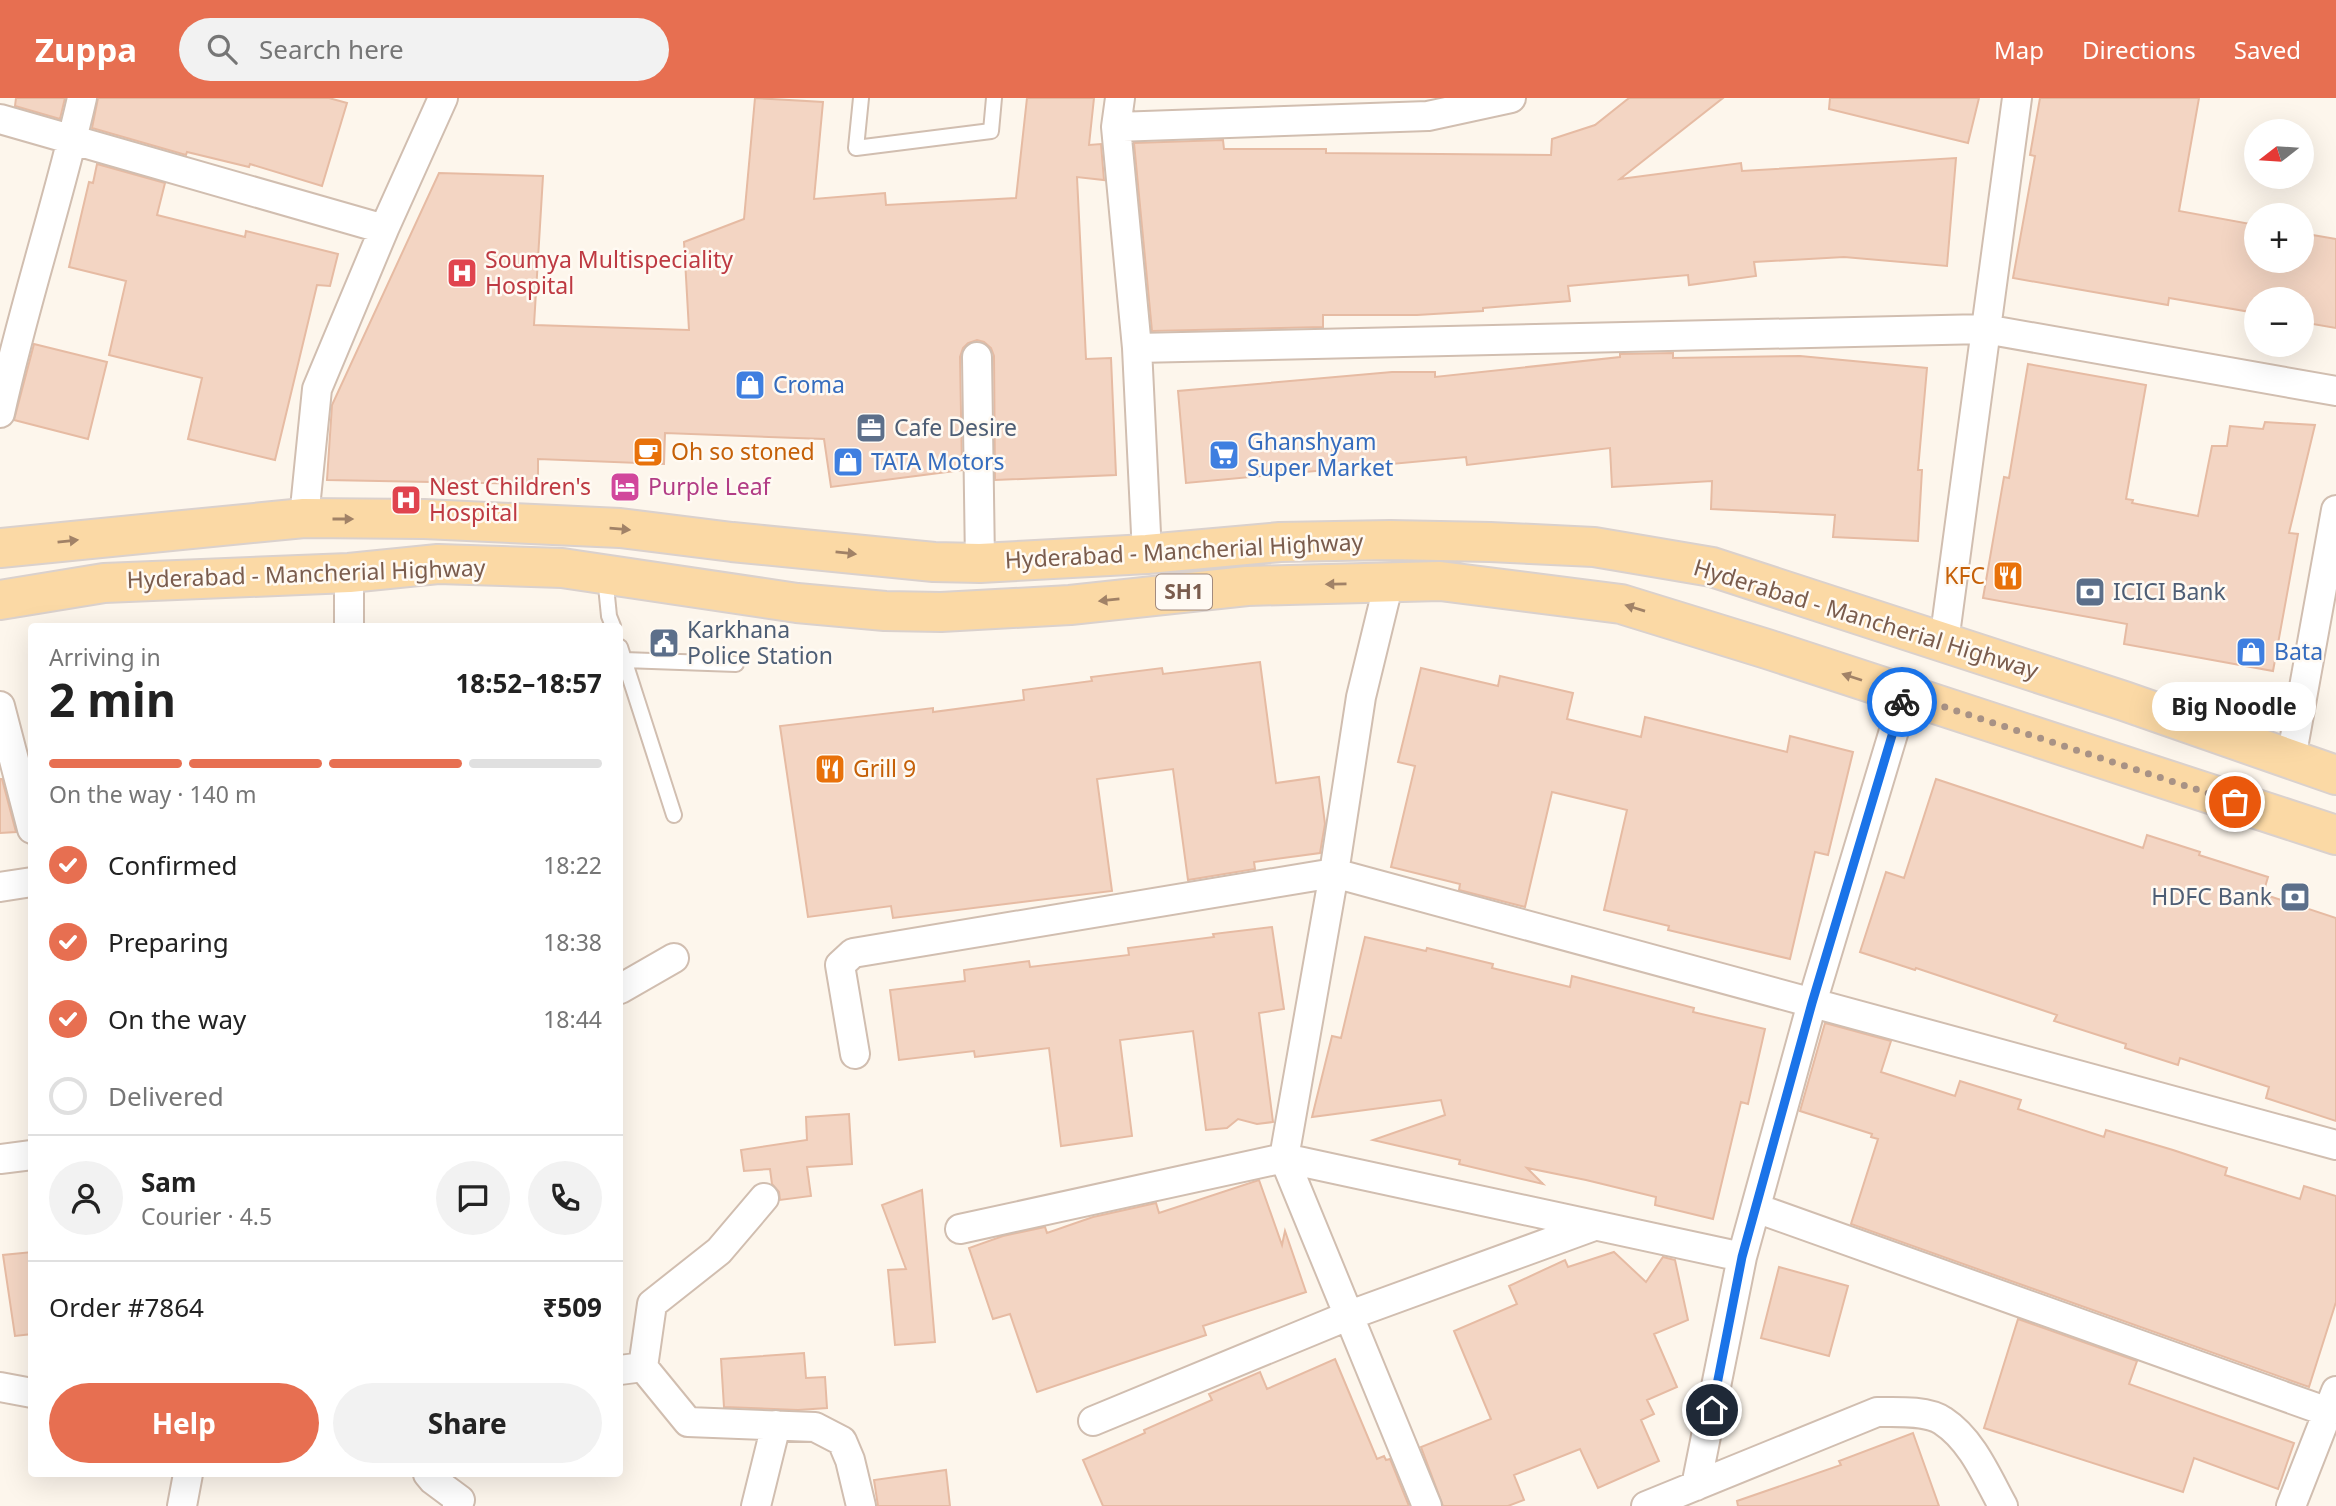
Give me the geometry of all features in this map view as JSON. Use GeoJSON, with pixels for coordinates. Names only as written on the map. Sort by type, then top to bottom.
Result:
{"type":"FeatureCollection","features":[{"type":"Feature","properties":{"kind":"main road","name":"Hyderabad - Mancherial Highway"},"geometry":{"type":"LineString","coordinates":[[0,548],[304,518],[424,519],[620,528],[934,562],[1147,554],[1280,542],[1390,540],[1594,547],[1712,567],[2124,701],[2336,775]]}},
{"type":"Feature","properties":{"kind":"main road"},"geometry":{"type":"LineString","coordinates":[[934,562],[941,612]]}},
{"type":"Feature","properties":{"kind":"main road","name":"Hyderabad - Mancherial Highway"},"geometry":{"type":"LineString","coordinates":[[0,600],[104,583],[349,573],[438,564],[562,568],[797,603],[885,611],[941,612],[1070,605],[1247,586],[1440,581],[1621,604],[2336,835]]}},
{"type":"Feature","properties":{"kind":"street"},"geometry":{"type":"LineString","coordinates":[[0,413],[5,368],[82,98]]}},
{"type":"Feature","properties":{"kind":"street"},"geometry":{"type":"LineString","coordinates":[[304,518],[317,389],[443,98]]}},
{"type":"Feature","properties":{"kind":"street"},"geometry":{"type":"LineString","coordinates":[[1120,98],[1116,127],[1137,348],[1147,554]]}},
{"type":"Feature","properties":{"kind":"street"},"geometry":{"type":"LineString","coordinates":[[1116,127],[1428,116],[1511,98]]}},
{"type":"Feature","properties":{"kind":"street"},"geometry":{"type":"LineString","coordinates":[[1944,642],[2017,98]]}},
{"type":"Feature","properties":{"kind":"street"},"geometry":{"type":"LineString","coordinates":[[0,119],[384,229]]}},
{"type":"Feature","properties":{"kind":"street"},"geometry":{"type":"LineString","coordinates":[[1137,348],[1985,329],[2336,391]]}},
{"type":"Feature","properties":{"kind":"street"},"geometry":{"type":"LineString","coordinates":[[977,357],[980,562]]}},
{"type":"Feature","properties":{"kind":"street"},"geometry":{"type":"LineString","coordinates":[[2291,759],[2336,510]]}},
{"type":"Feature","properties":{"kind":"street"},"geometry":{"type":"LineString","coordinates":[[349,573],[349,623]]}},
{"type":"Feature","properties":{"kind":"street"},"geometry":{"type":"LineString","coordinates":[[1389,582],[1361,697],[1334,873],[1284,1158],[1426,1506]]}},
{"type":"Feature","properties":{"kind":"street"},"geometry":{"type":"LineString","coordinates":[[1696,1486],[1742,1257],[1812,1003],[1905,694]]}},
{"type":"Feature","properties":{"kind":"street"},"geometry":{"type":"LineString","coordinates":[[0,706],[23,764],[28,804]]}},
{"type":"Feature","properties":{"kind":"street"},"geometry":{"type":"LineString","coordinates":[[855,1054],[840,965],[853,953],[1334,873],[2336,1145]]}},
{"type":"Feature","properties":{"kind":"street"},"geometry":{"type":"LineString","coordinates":[[0,887],[28,883]]}},
{"type":"Feature","properties":{"kind":"street"},"geometry":{"type":"LineString","coordinates":[[623,987],[674,958]]}},
{"type":"Feature","properties":{"kind":"street"},"geometry":{"type":"LineString","coordinates":[[0,1159],[28,1156]]}},
{"type":"Feature","properties":{"kind":"street"},"geometry":{"type":"LineString","coordinates":[[960,1229],[1284,1158],[1742,1257]]}},
{"type":"Feature","properties":{"kind":"street"},"geometry":{"type":"LineString","coordinates":[[764,1198],[719,1251],[652,1304],[631,1368],[688,1422],[815,1427],[842,1441],[850,1460],[861,1506]]}},
{"type":"Feature","properties":{"kind":"street"},"geometry":{"type":"LineString","coordinates":[[1756,1208],[2332,1402],[2291,1506]]}},
{"type":"Feature","properties":{"kind":"street"},"geometry":{"type":"LineString","coordinates":[[1093,1421],[1350,1315],[1594,1226]]}},
{"type":"Feature","properties":{"kind":"street"},"geometry":{"type":"LineString","coordinates":[[0,1387],[28,1392]]}},
{"type":"Feature","properties":{"kind":"street"},"geometry":{"type":"LineString","coordinates":[[1646,1506],[1877,1412],[1906,1411],[1941,1419],[1968,1444],[2003,1506]]}},
{"type":"Feature","properties":{"kind":"street"},"geometry":{"type":"LineString","coordinates":[[756,1506],[776,1426]]}},
{"type":"Feature","properties":{"kind":"street"},"geometry":{"type":"LineString","coordinates":[[182,1506],[187,1477]]}},
{"type":"Feature","properties":{"kind":"street"},"geometry":{"type":"LineString","coordinates":[[430,1477],[460,1500],[457,1506]]}},
{"type":"Feature","properties":{"kind":"lane"},"geometry":{"type":"LineString","coordinates":[[861,98],[856,148],[991,131],[994,98]]}},
{"type":"Feature","properties":{"kind":"lane"},"geometry":{"type":"LineString","coordinates":[[605,574],[611,623]]}},
{"type":"Feature","properties":{"kind":"lane"},"geometry":{"type":"LineString","coordinates":[[623,654],[736,664]]}},
{"type":"Feature","properties":{"kind":"lane"},"geometry":{"type":"LineString","coordinates":[[623,657],[674,815]]}},
{"type":"Feature","properties":{"kind":"building"},"geometry":{"type":"Polygon","coordinates":[[[16,98],[65,98],[60,119],[15,106],[16,98]]]}},
{"type":"Feature","properties":{"kind":"building"},"geometry":{"type":"Polygon","coordinates":[[[98,98],[329,98],[347,103],[322,186],[250,164],[249,167],[187,152],[186,155],[92,128],[98,98]]]}},
{"type":"Feature","properties":{"kind":"building"},"geometry":{"type":"Polygon","coordinates":[[[755,98],[823,102],[814,199],[885,193],[886,205],[1016,198],[1027,98],[1094,98],[1089,145],[1101,144],[1104,180],[1077,177],[1086,359],[1111,358],[1116,475],[995,480],[994,356],[991,348],[977,340],[963,348],[960,357],[962,470],[831,487],[824,439],[665,433],[664,464],[538,459],[538,484],[327,480],[332,405],[439,173],[543,176],[534,325],[689,330],[684,242],[744,219],[755,98]]]}},
{"type":"Feature","properties":{"kind":"building"},"geometry":{"type":"Polygon","coordinates":[[[1629,98],[1723,98],[1620,179],[1741,163],[1742,171],[1956,158],[1947,266],[1844,257],[1754,262],[1756,276],[1689,285],[1688,275],[1568,286],[1570,301],[1483,308],[1483,311],[1417,315],[1323,315],[1323,327],[1152,331],[1134,143],[1223,140],[1224,149],[1326,149],[1326,153],[1551,155],[1552,139],[1595,125],[1629,98]]]}},
{"type":"Feature","properties":{"kind":"building"},"geometry":{"type":"Polygon","coordinates":[[[1830,98],[1979,98],[1968,143],[1829,109],[1830,98]]]}},
{"type":"Feature","properties":{"kind":"building"},"geometry":{"type":"Polygon","coordinates":[[[2040,98],[2199,98],[2179,211],[2244,223],[2244,273],[2314,273],[2314,235],[2336,239],[2336,328],[2314,324],[2314,287],[2244,287],[2244,311],[2169,298],[2168,305],[2013,278],[2035,156],[2030,155],[2040,98]]]}},
{"type":"Feature","properties":{"kind":"building"},"geometry":{"type":"Polygon","coordinates":[[[97,164],[165,183],[157,215],[245,237],[246,231],[338,254],[330,286],[317,285],[275,460],[188,439],[202,378],[109,355],[126,281],[69,267],[89,182],[93,183],[97,164]]]}},
{"type":"Feature","properties":{"kind":"building"},"geometry":{"type":"Polygon","coordinates":[[[34,344],[107,362],[88,439],[14,420],[34,344]]]}},
{"type":"Feature","properties":{"kind":"building"},"geometry":{"type":"Polygon","coordinates":[[[1673,353],[1673,358],[1800,356],[1927,368],[1918,470],[1922,470],[1918,541],[1833,537],[1835,515],[1711,509],[1712,481],[1612,487],[1610,448],[1467,465],[1466,457],[1186,483],[1178,391],[1392,372],[1435,372],[1435,377],[1620,357],[1620,354],[1673,353]]]}},
{"type":"Feature","properties":{"kind":"building"},"geometry":{"type":"Polygon","coordinates":[[[2028,364],[2146,385],[2126,499],[2133,500],[2132,503],[2198,516],[2212,446],[2227,446],[2230,426],[2263,429],[2265,422],[2315,425],[2289,533],[2298,534],[2273,671],[2124,644],[2127,624],[1983,598],[2004,477],[2009,478],[2028,364]]]}},
{"type":"Feature","properties":{"kind":"building"},"geometry":{"type":"Polygon","coordinates":[[[1260,662],[1276,783],[1319,777],[1325,824],[1320,853],[1254,862],[1255,869],[1188,880],[1173,769],[1097,779],[1112,891],[893,918],[891,906],[808,917],[780,726],[933,708],[933,712],[1024,700],[1023,690],[1092,681],[1091,677],[1162,668],[1163,674],[1260,662]]]}},
{"type":"Feature","properties":{"kind":"building"},"geometry":{"type":"Polygon","coordinates":[[[1421,668],[1498,686],[1500,676],[1573,693],[1567,719],[1641,737],[1645,717],[1787,752],[1790,736],[1853,752],[1828,855],[1815,852],[1790,959],[1668,930],[1669,926],[1604,910],[1627,810],[1552,792],[1525,907],[1459,890],[1460,884],[1391,867],[1415,766],[1398,762],[1421,668]]]}},
{"type":"Feature","properties":{"kind":"building"},"geometry":{"type":"Polygon","coordinates":[[[2,779],[16,832],[0,833],[2,779]]]}},
{"type":"Feature","properties":{"kind":"building"},"geometry":{"type":"Polygon","coordinates":[[[1936,779],[2143,848],[2147,835],[2200,852],[2199,855],[2268,877],[2263,894],[2336,918],[2336,1121],[2266,1098],[2269,1087],[2180,1058],[2178,1065],[2125,1048],[2126,1044],[2054,1021],[2057,1015],[1860,952],[1886,872],[1904,878],[1936,779]]]}},
{"type":"Feature","properties":{"kind":"building"},"geometry":{"type":"Polygon","coordinates":[[[1272,927],[1284,1009],[1259,1013],[1273,1122],[1257,1124],[1238,1119],[1227,1128],[1206,1130],[1193,1031],[1120,1040],[1132,1136],[1061,1146],[1049,1048],[975,1057],[974,1051],[899,1060],[890,990],[965,981],[964,970],[1029,961],[1030,967],[1129,955],[1128,948],[1272,927]]]}},
{"type":"Feature","properties":{"kind":"building"},"geometry":{"type":"Polygon","coordinates":[[[1365,937],[1493,964],[1492,968],[1570,987],[1572,976],[1694,1008],[1693,1012],[1765,1029],[1748,1104],[1741,1102],[1713,1219],[1655,1205],[1656,1197],[1586,1180],[1527,1168],[1543,1184],[1459,1164],[1460,1160],[1373,1140],[1445,1115],[1441,1100],[1312,1117],[1332,1036],[1341,1038],[1365,937]]]}},
{"type":"Feature","properties":{"kind":"building"},"geometry":{"type":"Polygon","coordinates":[[[1825,1023],[1891,1041],[1881,1072],[1955,1096],[1960,1081],[2021,1100],[2018,1109],[2104,1137],[2106,1130],[2173,1150],[2227,1168],[2225,1175],[2300,1199],[2304,1186],[2336,1196],[2336,1302],[2309,1387],[1851,1224],[1878,1139],[1871,1137],[1872,1134],[1800,1111],[1825,1023]]]}},
{"type":"Feature","properties":{"kind":"building"},"geometry":{"type":"Polygon","coordinates":[[[849,1114],[852,1164],[807,1167],[811,1196],[780,1200],[779,1192],[772,1184],[770,1169],[744,1171],[741,1150],[807,1140],[806,1117],[849,1114]]]}},
{"type":"Feature","properties":{"kind":"building"},"geometry":{"type":"Polygon","coordinates":[[[1259,1180],[1282,1245],[1285,1231],[1306,1292],[1203,1326],[1206,1335],[1037,1392],[1010,1314],[993,1319],[969,1248],[1003,1236],[1045,1227],[1047,1233],[1093,1217],[1156,1203],[1159,1213],[1259,1180]]]}},
{"type":"Feature","properties":{"kind":"building"},"geometry":{"type":"Polygon","coordinates":[[[922,1190],[935,1342],[895,1345],[888,1270],[906,1269],[882,1205],[922,1190]]]}},
{"type":"Feature","properties":{"kind":"building"},"geometry":{"type":"Polygon","coordinates":[[[28,1252],[28,1334],[15,1336],[3,1255],[28,1252]]]}},
{"type":"Feature","properties":{"kind":"building"},"geometry":{"type":"Polygon","coordinates":[[[1614,1252],[1646,1282],[1663,1257],[1675,1260],[1688,1320],[1654,1334],[1677,1387],[1647,1400],[1654,1414],[1641,1420],[1659,1461],[1598,1488],[1580,1449],[1514,1475],[1524,1500],[1508,1506],[1443,1506],[1421,1447],[1491,1419],[1454,1331],[1517,1304],[1509,1286],[1565,1260],[1568,1267],[1614,1252]]]}},
{"type":"Feature","properties":{"kind":"building"},"geometry":{"type":"Polygon","coordinates":[[[1779,1267],[1848,1286],[1829,1356],[1761,1338],[1779,1267]]]}},
{"type":"Feature","properties":{"kind":"building"},"geometry":{"type":"Polygon","coordinates":[[[2018,1319],[2137,1361],[2129,1384],[2294,1443],[2278,1489],[2194,1458],[2183,1492],[1984,1428],[2018,1319]]]}},
{"type":"Feature","properties":{"kind":"building"},"geometry":{"type":"Polygon","coordinates":[[[804,1353],[806,1378],[825,1377],[827,1408],[798,1410],[724,1407],[721,1359],[804,1353]]]}},
{"type":"Feature","properties":{"kind":"building"},"geometry":{"type":"Polygon","coordinates":[[[1335,1359],[1377,1459],[1384,1456],[1386,1460],[1390,1459],[1409,1506],[1103,1506],[1083,1460],[1212,1400],[1209,1394],[1260,1372],[1267,1389],[1335,1359]]]}},
{"type":"Feature","properties":{"kind":"building"},"geometry":{"type":"Polygon","coordinates":[[[1913,1433],[1939,1506],[1738,1506],[1737,1501],[1841,1465],[1839,1461],[1913,1433]]]}},
{"type":"Feature","properties":{"kind":"building"},"geometry":{"type":"Polygon","coordinates":[[[946,1470],[950,1506],[878,1506],[874,1480],[946,1470]]]}},
{"type":"Feature","properties":{"kind":"way so far"},"geometry":{"type":"LineString","coordinates":[[1902,702],[1905,694],[2235,802]]}},
{"type":"Feature","properties":{"kind":"place","name":"Soumya Multispeciality Hospital"},"geometry":{"type":"Point","coordinates":[462,273]}},
{"type":"Feature","properties":{"kind":"place","name":"Croma"},"geometry":{"type":"Point","coordinates":[750,385]}},
{"type":"Feature","properties":{"kind":"place","name":"Cafe Desire"},"geometry":{"type":"Point","coordinates":[871,428]}},
{"type":"Feature","properties":{"kind":"place","name":"Oh so stoned"},"geometry":{"type":"Point","coordinates":[648,452]}},
{"type":"Feature","properties":{"kind":"place","name":"Ghanshyam Super Market"},"geometry":{"type":"Point","coordinates":[1224,455]}},
{"type":"Feature","properties":{"kind":"place","name":"TATA Motors"},"geometry":{"type":"Point","coordinates":[848,462]}},
{"type":"Feature","properties":{"kind":"place","name":"Purple Leaf"},"geometry":{"type":"Point","coordinates":[625,487]}},
{"type":"Feature","properties":{"kind":"place","name":"Nest Children's Hospital"},"geometry":{"type":"Point","coordinates":[406,500]}},
{"type":"Feature","properties":{"kind":"place","name":"KFC"},"geometry":{"type":"Point","coordinates":[2008,576]}},
{"type":"Feature","properties":{"kind":"place","name":"ICICI Bank"},"geometry":{"type":"Point","coordinates":[2090,592]}},
{"type":"Feature","properties":{"kind":"place","name":"Karkhana Police Station"},"geometry":{"type":"Point","coordinates":[664,643]}},
{"type":"Feature","properties":{"kind":"place","name":"Bata"},"geometry":{"type":"Point","coordinates":[2251,652]}},
{"type":"Feature","properties":{"kind":"place","name":"Grill 9"},"geometry":{"type":"Point","coordinates":[830,769]}},
{"type":"Feature","properties":{"kind":"place","name":"Big Noodle"},"geometry":{"type":"Point","coordinates":[2235,802]}},
{"type":"Feature","properties":{"kind":"place","name":"HDFC Bank"},"geometry":{"type":"Point","coordinates":[2295,897]}},
{"type":"Feature","properties":{"kind":"route"},"geometry":{"type":"LineString","coordinates":[[1712,1410],[1742,1257],[1812,1003],[1902,702]]}}]}
